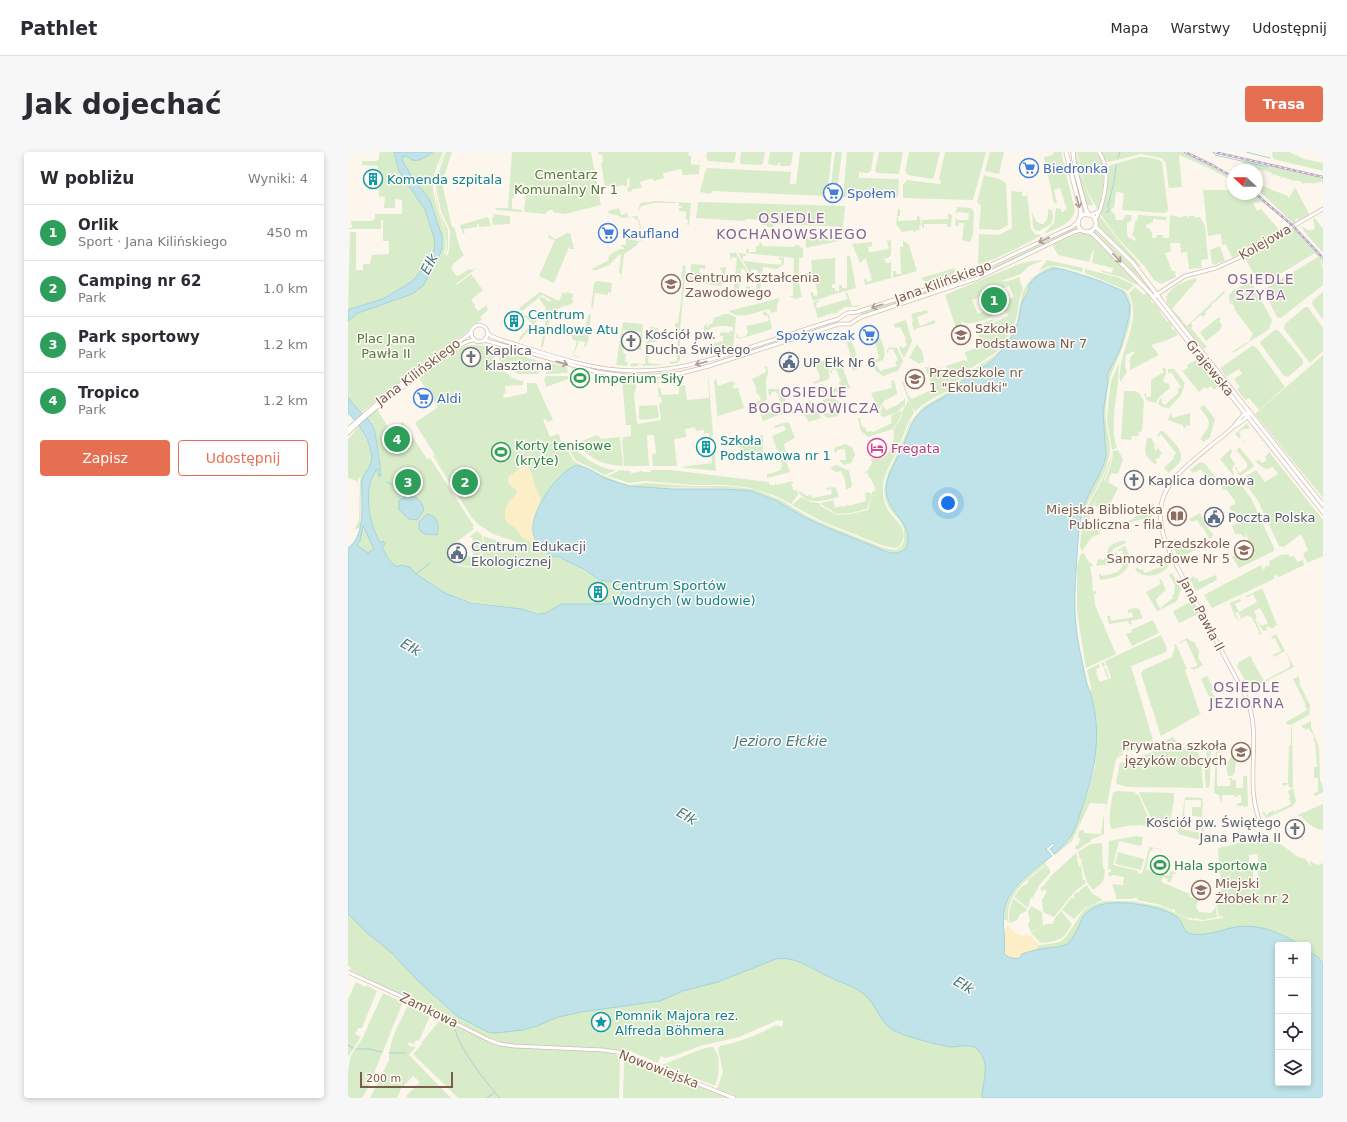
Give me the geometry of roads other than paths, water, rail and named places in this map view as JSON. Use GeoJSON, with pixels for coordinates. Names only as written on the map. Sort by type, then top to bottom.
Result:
{"type":"FeatureCollection","features":[{"type":"Feature","properties":{"kind":"main road"},"geometry":{"type":"LineString","coordinates":[[1066,152],[1081,212],[1078,226],[1081,230],[1089,232],[1095,226],[1095,221],[1086,210],[1076,174],[1073,152]]}},
{"type":"Feature","properties":{"kind":"main road"},"geometry":{"type":"LineString","coordinates":[[1080,217],[1084,214],[1090,215]]}},
{"type":"Feature","properties":{"kind":"main road","name":"Grajewska"},"geometry":{"type":"LineString","coordinates":[[1095,226],[1133,263],[1155,296],[1323,512]]}},
{"type":"Feature","properties":{"kind":"main road","name":"Grajewska"},"geometry":{"type":"LineString","coordinates":[[1089,232],[1094,235],[1155,296]]}},
{"type":"Feature","properties":{"kind":"main road","name":"Grajewska"},"geometry":{"type":"LineString","coordinates":[[1248,414],[1323,505]]}},
{"type":"Feature","properties":{"kind":"street"},"geometry":{"type":"LineString","coordinates":[[1095,221],[1101,208],[1106,172],[1104,160],[1099,152]]}},
{"type":"Feature","properties":{"kind":"street"},"geometry":{"type":"LineString","coordinates":[[1090,215],[1097,213],[1101,208]]}},
{"type":"Feature","properties":{"kind":"street","name":"Kolejowa"},"geometry":{"type":"LineString","coordinates":[[1155,296],[1185,276],[1216,268],[1236,259],[1323,209]]}},
{"type":"Feature","properties":{"kind":"street","name":"Jana Kilińskiego"},"geometry":{"type":"LineString","coordinates":[[849,312],[859,312],[967,276],[1072,227],[1078,222]]}},
{"type":"Feature","properties":{"kind":"street","name":"Jana Kilińskiego"},"geometry":{"type":"LineString","coordinates":[[853,322],[861,317],[978,278],[1081,230]]}},
{"type":"Feature","properties":{"kind":"street"},"geometry":{"type":"LineString","coordinates":[[849,312],[854,316],[853,322],[850,324],[838,324],[709,366],[682,373],[654,376],[627,376],[597,372],[484,340],[480,342],[474,340],[471,331],[476,326],[480,325],[485,328],[491,336],[501,340],[580,362],[607,368],[653,371],[684,367],[709,361],[838,319],[849,312]]}},
{"type":"Feature","properties":{"kind":"street"},"geometry":{"type":"LineString","coordinates":[[844,314],[843,319],[846,323]]}},
{"type":"Feature","properties":{"kind":"street","name":"Jana Kilińskiego"},"geometry":{"type":"LineString","coordinates":[[366,414],[403,382],[468,335],[471,331]]}},
{"type":"Feature","properties":{"kind":"street"},"geometry":{"type":"LineString","coordinates":[[484,340],[488,333]]}},
{"type":"Feature","properties":{"kind":"street","name":"Jana Kilińskiego"},"geometry":{"type":"LineString","coordinates":[[366,414],[449,352],[465,342],[474,340]]}},
{"type":"Feature","properties":{"kind":"street"},"geometry":{"type":"LineString","coordinates":[[579,367],[580,362]]}},
{"type":"Feature","properties":{"kind":"street"},"geometry":{"type":"LineString","coordinates":[[348,429],[366,414]]}},
{"type":"Feature","properties":{"kind":"street","name":"Jana Pawła II"},"geometry":{"type":"LineString","coordinates":[[1248,414],[1173,479],[1166,489],[1162,499],[1160,522],[1163,537],[1171,555],[1251,708],[1253,722],[1254,797],[1256,810],[1262,826]]}},
{"type":"Feature","properties":{"kind":"street"},"geometry":{"type":"LineString","coordinates":[[348,433],[355,424]]}},
{"type":"Feature","properties":{"kind":"street","name":"Zamkowa"},"geometry":{"type":"LineString","coordinates":[[348,972],[407,999],[489,1040],[510,1046]]}},
{"type":"Feature","properties":{"kind":"street","name":"Nowowiejska"},"geometry":{"type":"LineString","coordinates":[[510,1046],[618,1052],[734,1098]]}},
{"type":"Feature","properties":{"kind":"water","name":"Ełk"},"geometry":{"type":"Polygon","coordinates":[[[394,152],[433,152],[418,160],[412,160],[403,156],[402,160],[411,175],[430,200],[442,234],[442,248],[439,257],[423,286],[412,294],[358,313],[348,321],[348,311],[350,309],[383,299],[411,282],[434,251],[434,238],[425,210],[399,171],[394,152]]]}},
{"type":"Feature","properties":{"kind":"water","name":"Jezioro Ełckie"},"geometry":{"type":"Polygon","coordinates":[[[1055,268],[1100,281],[1123,291],[1130,305],[1129,316],[1120,350],[1107,375],[1108,382],[1103,412],[1106,456],[1101,470],[1085,502],[1078,543],[1075,591],[1076,621],[1081,658],[1092,700],[1097,732],[1091,780],[1072,834],[1064,845],[1054,854],[1050,849],[1055,845],[1053,843],[1046,849],[1052,856],[1037,867],[1016,887],[1006,903],[1004,912],[1004,953],[1011,958],[1020,958],[1022,954],[1038,949],[1066,945],[1075,934],[1085,914],[1099,905],[1112,903],[1131,903],[1152,907],[1170,913],[1179,919],[1186,931],[1192,934],[1207,934],[1240,926],[1259,927],[1276,932],[1295,942],[1275,942],[1275,1086],[1311,1086],[1311,953],[1318,957],[1323,963],[1323,1098],[982,1098],[985,1066],[982,1055],[977,1049],[972,1046],[945,1046],[904,1035],[893,1030],[885,1023],[863,993],[803,963],[790,959],[776,959],[718,982],[683,991],[660,1001],[581,1012],[558,1017],[537,1026],[522,1030],[496,1033],[488,1032],[457,1016],[416,979],[392,953],[367,933],[348,914],[348,548],[357,537],[361,523],[362,481],[371,464],[372,457],[370,446],[365,436],[348,413],[348,397],[350,401],[371,422],[375,431],[381,476],[379,476],[377,469],[372,477],[368,496],[370,516],[380,543],[383,541],[385,544],[382,546],[388,558],[398,567],[401,565],[410,567],[416,574],[445,593],[471,603],[522,609],[538,614],[546,613],[561,604],[608,604],[617,601],[622,592],[622,586],[615,582],[599,580],[583,569],[559,557],[550,556],[545,548],[536,540],[533,532],[533,523],[536,514],[547,493],[562,475],[577,465],[589,469],[604,478],[629,486],[751,491],[775,500],[806,518],[828,528],[890,553],[898,553],[906,549],[908,539],[907,531],[889,501],[886,492],[887,482],[912,423],[918,414],[929,405],[952,392],[973,371],[985,366],[1004,348],[1015,330],[1022,302],[1030,284],[1044,272],[1055,268]],[[363,526],[360,541],[357,545],[368,553],[374,549],[363,526]]]}},
{"type":"Feature","properties":{"kind":"water"},"geometry":{"type":"Polygon","coordinates":[[[408,496],[417,498],[423,507],[424,510],[417,520],[409,519],[399,510],[399,500],[408,496]]]}},
{"type":"Feature","properties":{"kind":"water"},"geometry":{"type":"Polygon","coordinates":[[[427,514],[436,519],[438,528],[437,535],[425,534],[419,530],[419,522],[427,514]]]}},
{"type":"Feature","properties":{"kind":"waterway"},"geometry":{"type":"LineString","coordinates":[[1118,158],[1120,152]]}},
{"type":"Feature","properties":{"kind":"waterway"},"geometry":{"type":"LineString","coordinates":[[1246,152],[1270,158]]}},
{"type":"Feature","properties":{"kind":"waterway"},"geometry":{"type":"LineString","coordinates":[[1215,155],[1268,167]]}},
{"type":"Feature","properties":{"kind":"waterway"},"geometry":{"type":"LineString","coordinates":[[1106,212],[1109,211],[1108,206],[1114,182],[1116,165]]}},
{"type":"Feature","properties":{"kind":"waterway"},"geometry":{"type":"LineString","coordinates":[[386,482],[398,487],[405,496]]}},
{"type":"Feature","properties":{"kind":"waterway"},"geometry":{"type":"LineString","coordinates":[[416,574],[430,563]]}},
{"type":"Feature","properties":{"kind":"waterway"},"geometry":{"type":"LineString","coordinates":[[454,1025],[456,1034],[466,1053],[479,1073],[500,1098]]}},
{"type":"Feature","properties":{"kind":"waterway"},"geometry":{"type":"LineString","coordinates":[[348,1045],[353,1048]]}},
{"type":"Feature","properties":{"kind":"waterway"},"geometry":{"type":"LineString","coordinates":[[356,1049],[369,1049],[382,1052]]}},
{"type":"Feature","properties":{"kind":"waterway"},"geometry":{"type":"LineString","coordinates":[[389,1053],[406,1053]]}},
{"type":"Feature","properties":{"kind":"waterway"},"geometry":{"type":"LineString","coordinates":[[487,1098],[494,1093]]}},
{"type":"Feature","properties":{"kind":"railway"},"geometry":{"type":"LineString","coordinates":[[1185,152],[1227,174]]}},
{"type":"Feature","properties":{"kind":"railway"},"geometry":{"type":"LineString","coordinates":[[1214,152],[1323,177]]}},
{"type":"Feature","properties":{"kind":"railway"},"geometry":{"type":"LineString","coordinates":[[1263,200],[1292,225],[1323,258]]}},
{"type":"Feature","properties":{"kind":"place","name":"Biedronka"},"geometry":{"type":"Point","coordinates":[1029,168]}},
{"type":"Feature","properties":{"kind":"place","name":"Komenda szpitala"},"geometry":{"type":"Point","coordinates":[373,179]}},
{"type":"Feature","properties":{"kind":"place","name":"Społem"},"geometry":{"type":"Point","coordinates":[833,193]}},
{"type":"Feature","properties":{"kind":"place","name":"Kaufland"},"geometry":{"type":"Point","coordinates":[608,233]}},
{"type":"Feature","properties":{"kind":"place","name":"Centrum Kształcenia Zawodowego"},"geometry":{"type":"Point","coordinates":[671,284]}},
{"type":"Feature","properties":{"kind":"place","name":"Orlik"},"geometry":{"type":"Point","coordinates":[994,300]}},
{"type":"Feature","properties":{"kind":"place","name":"Centrum Handlowe Atu"},"geometry":{"type":"Point","coordinates":[514,321]}},
{"type":"Feature","properties":{"kind":"place","name":"Spożywczak"},"geometry":{"type":"Point","coordinates":[869,335]}},
{"type":"Feature","properties":{"kind":"place","name":"Szkoła Podstawowa Nr 7"},"geometry":{"type":"Point","coordinates":[961,335]}},
{"type":"Feature","properties":{"kind":"place","name":"Kościół pw. Ducha Świętego"},"geometry":{"type":"Point","coordinates":[631,341]}},
{"type":"Feature","properties":{"kind":"place","name":"Kaplica klasztorna"},"geometry":{"type":"Point","coordinates":[471,357]}},
{"type":"Feature","properties":{"kind":"place","name":"UP Ełk Nr 6"},"geometry":{"type":"Point","coordinates":[789,362]}},
{"type":"Feature","properties":{"kind":"place","name":"Imperium Siły"},"geometry":{"type":"Point","coordinates":[580,378]}},
{"type":"Feature","properties":{"kind":"place","name":"Przedszkole nr 1 \"Ekoludki\""},"geometry":{"type":"Point","coordinates":[915,379]}},
{"type":"Feature","properties":{"kind":"place","name":"Aldi"},"geometry":{"type":"Point","coordinates":[423,398]}},
{"type":"Feature","properties":{"kind":"place","name":"Tropico"},"geometry":{"type":"Point","coordinates":[397,439]}},
{"type":"Feature","properties":{"kind":"place","name":"Szkoła Podstawowa nr 1"},"geometry":{"type":"Point","coordinates":[706,447]}},
{"type":"Feature","properties":{"kind":"place","name":"Fregata"},"geometry":{"type":"Point","coordinates":[877,448]}},
{"type":"Feature","properties":{"kind":"place","name":"Korty tenisowe (kryte)"},"geometry":{"type":"Point","coordinates":[501,452]}},
{"type":"Feature","properties":{"kind":"place","name":"Kaplica domowa"},"geometry":{"type":"Point","coordinates":[1134,480]}},
{"type":"Feature","properties":{"kind":"place","name":"Park sportowy"},"geometry":{"type":"Point","coordinates":[408,482]}},
{"type":"Feature","properties":{"kind":"place","name":"Camping nr 62"},"geometry":{"type":"Point","coordinates":[465,482]}},
{"type":"Feature","properties":{"kind":"place","name":"Miejska Biblioteka Publiczna - fila"},"geometry":{"type":"Point","coordinates":[1177,516]}},
{"type":"Feature","properties":{"kind":"place","name":"Poczta Polska"},"geometry":{"type":"Point","coordinates":[1214,517]}},
{"type":"Feature","properties":{"kind":"place","name":"Przedszkole Samorządowe Nr 5"},"geometry":{"type":"Point","coordinates":[1244,550]}},
{"type":"Feature","properties":{"kind":"place","name":"Centrum Edukacji Ekologicznej"},"geometry":{"type":"Point","coordinates":[457,553]}},
{"type":"Feature","properties":{"kind":"place","name":"Centrum Sportów Wodnych (w budowie)"},"geometry":{"type":"Point","coordinates":[598,592]}},
{"type":"Feature","properties":{"kind":"place","name":"Prywatna szkoła języków obcych"},"geometry":{"type":"Point","coordinates":[1241,752]}},
{"type":"Feature","properties":{"kind":"place","name":"Kościół pw. Świętego Jana Pawła II"},"geometry":{"type":"Point","coordinates":[1295,829]}},
{"type":"Feature","properties":{"kind":"place","name":"Hala sportowa"},"geometry":{"type":"Point","coordinates":[1160,865]}},
{"type":"Feature","properties":{"kind":"place","name":"Miejski Żłobek nr 2"},"geometry":{"type":"Point","coordinates":[1201,890]}},
{"type":"Feature","properties":{"kind":"place","name":"Pomnik Majora rez. Alfreda Böhmera"},"geometry":{"type":"Point","coordinates":[601,1022]}},
{"type":"Feature","properties":{"kind":"district","name":"OSIEDLE KOCHANOWSKIEGO"},"geometry":{"type":"Point","coordinates":[792,226]}},
{"type":"Feature","properties":{"kind":"district","name":"OSIEDLE SZYBA"},"geometry":{"type":"Point","coordinates":[1261,288]}},
{"type":"Feature","properties":{"kind":"district","name":"OSIEDLE BOGDANOWICZA"},"geometry":{"type":"Point","coordinates":[814,400]}},
{"type":"Feature","properties":{"kind":"district","name":"OSIEDLE JEZIORNA"},"geometry":{"type":"Point","coordinates":[1247,696]}},
{"type":"Feature","properties":{"kind":"park label","name":"Cmentarz Komunalny Nr 1"},"geometry":{"type":"Point","coordinates":[566,182]}},
{"type":"Feature","properties":{"kind":"park label","name":"Plac Jana Pawła II"},"geometry":{"type":"Point","coordinates":[386,346]}}]}
